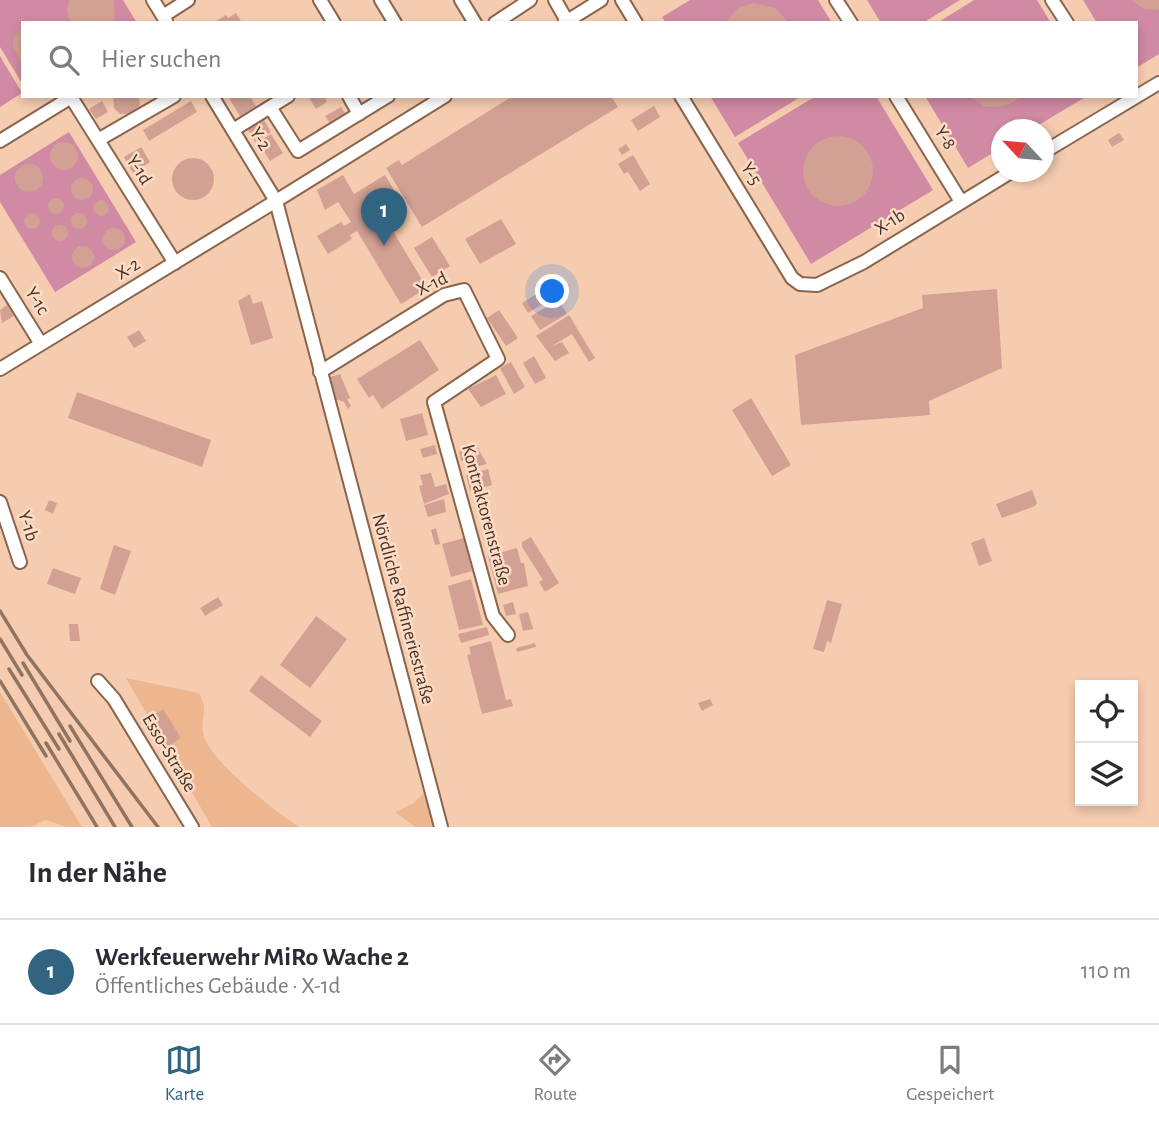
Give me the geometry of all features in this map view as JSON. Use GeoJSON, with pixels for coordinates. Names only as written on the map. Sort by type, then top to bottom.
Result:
{"type":"FeatureCollection","features":[{"type":"Feature","properties":{"kind":"street"},"geometry":{"type":"LineString","coordinates":[[153,0],[165,19],[188,0]]}},
{"type":"Feature","properties":{"kind":"street"},"geometry":{"type":"LineString","coordinates":[[320,0],[333,21]]}},
{"type":"Feature","properties":{"kind":"street"},"geometry":{"type":"LineString","coordinates":[[381,0],[394,21]]}},
{"type":"Feature","properties":{"kind":"street"},"geometry":{"type":"LineString","coordinates":[[461,0],[474,21]]}},
{"type":"Feature","properties":{"kind":"street"},"geometry":{"type":"LineString","coordinates":[[498,21],[530,0]]}},
{"type":"Feature","properties":{"kind":"street"},"geometry":{"type":"LineString","coordinates":[[555,0],[566,21]]}},
{"type":"Feature","properties":{"kind":"street"},"geometry":{"type":"LineString","coordinates":[[568,21],[601,0]]}},
{"type":"Feature","properties":{"kind":"street"},"geometry":{"type":"LineString","coordinates":[[622,0],[635,21]]}},
{"type":"Feature","properties":{"kind":"street"},"geometry":{"type":"LineString","coordinates":[[836,0],[849,21]]}},
{"type":"Feature","properties":{"kind":"street"},"geometry":{"type":"LineString","coordinates":[[1052,0],[1065,21]]}},
{"type":"Feature","properties":{"kind":"street"},"geometry":{"type":"LineString","coordinates":[[1138,92],[1159,83]]}},
{"type":"Feature","properties":{"kind":"street"},"geometry":{"type":"LineString","coordinates":[[0,141],[70,98]]}},
{"type":"Feature","properties":{"kind":"street","name":"Y-1d"},"geometry":{"type":"LineString","coordinates":[[73,98],[175,263]]}},
{"type":"Feature","properties":{"kind":"street"},"geometry":{"type":"LineString","coordinates":[[98,140],[171,98]]}},
{"type":"Feature","properties":{"kind":"street","name":"Y-2"},"geometry":{"type":"LineString","coordinates":[[213,98],[276,201]]}},
{"type":"Feature","properties":{"kind":"street"},"geometry":{"type":"LineString","coordinates":[[233,130],[285,98]]}},
{"type":"Feature","properties":{"kind":"street"},"geometry":{"type":"LineString","coordinates":[[351,98],[359,114]]}},
{"type":"Feature","properties":{"kind":"street"},"geometry":{"type":"LineString","coordinates":[[271,107],[298,151],[385,98]]}},
{"type":"Feature","properties":{"kind":"street","name":"X-2"},"geometry":{"type":"LineString","coordinates":[[0,369],[441,98]]}},
{"type":"Feature","properties":{"kind":"street","name":"Y-5"},"geometry":{"type":"LineString","coordinates":[[682,98],[789,272]]}},
{"type":"Feature","properties":{"kind":"street","name":"Y-8"},"geometry":{"type":"LineString","coordinates":[[897,98],[960,200]]}},
{"type":"Feature","properties":{"kind":"street"},"geometry":{"type":"LineString","coordinates":[[1054,145],[1115,102]]}},
{"type":"Feature","properties":{"kind":"street","name":"X-1b"},"geometry":{"type":"LineString","coordinates":[[789,272],[800,284],[817,285],[864,262],[993,182]]}},
{"type":"Feature","properties":{"kind":"street"},"geometry":{"type":"LineString","coordinates":[[276,201],[320,372]]}},
{"type":"Feature","properties":{"kind":"street","name":"Y-1c"},"geometry":{"type":"LineString","coordinates":[[0,278],[41,344]]}},
{"type":"Feature","properties":{"kind":"street","name":"X-1d"},"geometry":{"type":"LineString","coordinates":[[320,372],[444,295],[464,290],[498,359],[434,402]]}},
{"type":"Feature","properties":{"kind":"street","name":"Nördliche Raffineriestraße"},"geometry":{"type":"LineString","coordinates":[[320,372],[442,827]]}},
{"type":"Feature","properties":{"kind":"street","name":"Kontraktorenstraße"},"geometry":{"type":"LineString","coordinates":[[434,402],[493,615],[508,635]]}},
{"type":"Feature","properties":{"kind":"street","name":"Y-1b"},"geometry":{"type":"LineString","coordinates":[[0,502],[20,562]]}},
{"type":"Feature","properties":{"kind":"street","name":"Esso-Straße"},"geometry":{"type":"LineString","coordinates":[[104,682],[192,827]]}},
{"type":"Feature","properties":{"kind":"shaded area"},"geometry":{"type":"Polygon","coordinates":[[[0,0],[123,0],[136,21],[21,21],[21,82],[0,47],[0,0]]]}},
{"type":"Feature","properties":{"kind":"shaded area"},"geometry":{"type":"Polygon","coordinates":[[[690,0],[818,0],[831,21],[665,21],[662,17],[690,0]]]}},
{"type":"Feature","properties":{"kind":"shaded area"},"geometry":{"type":"Polygon","coordinates":[[[867,0],[960,0],[926,21],[880,21],[867,0]]]}},
{"type":"Feature","properties":{"kind":"shaded area"},"geometry":{"type":"Polygon","coordinates":[[[974,0],[1037,0],[1050,21],[940,21],[974,0]]]}},
{"type":"Feature","properties":{"kind":"shaded area"},"geometry":{"type":"Polygon","coordinates":[[[1083,0],[1159,0],[1159,54],[1138,67],[1138,21],[1096,21],[1083,0]]]}},
{"type":"Feature","properties":{"kind":"shaded area"},"geometry":{"type":"Polygon","coordinates":[[[0,56],[21,94],[0,107],[0,56]]]}},
{"type":"Feature","properties":{"kind":"shaded area"},"geometry":{"type":"Polygon","coordinates":[[[711,98],[799,98],[735,137],[711,98]]]}},
{"type":"Feature","properties":{"kind":"shaded area"},"geometry":{"type":"Polygon","coordinates":[[[813,98],[877,98],[933,190],[811,264],[738,143],[813,98]]]}},
{"type":"Feature","properties":{"kind":"shaded area"},"geometry":{"type":"Polygon","coordinates":[[[926,98],[1084,98],[1049,119],[991,119],[991,154],[968,168],[926,98]]]}},
{"type":"Feature","properties":{"kind":"shaded area"},"geometry":{"type":"Polygon","coordinates":[[[69,132],[136,242],[55,292],[0,202],[0,175],[69,132]]]}},
{"type":"Feature","properties":{"kind":"shaded area"},"geometry":{"type":"Polygon","coordinates":[[[126,678],[199,693],[204,706],[203,733],[212,750],[247,787],[299,827],[212,827],[126,678]]]}},
{"type":"Feature","properties":{"kind":"shaded area"},"geometry":{"type":"Polygon","coordinates":[[[0,692],[82,827],[66,827],[46,820],[31,827],[0,827],[0,692]]]}},
{"type":"Feature","properties":{"kind":"shaded area"},"geometry":{"type":"Polygon","coordinates":[[[425,791],[434,827],[415,827],[395,812],[414,803],[425,791]]]}},
{"type":"Feature","properties":{"kind":"building"},"geometry":{"type":"Polygon","coordinates":[[[69,0],[114,0],[115,21],[70,21],[67,11],[69,0]]]}},
{"type":"Feature","properties":{"kind":"building"},"geometry":{"type":"Polygon","coordinates":[[[1131,0],[1159,0],[1159,10],[1144,9],[1131,0]]]}},
{"type":"Feature","properties":{"kind":"building"},"geometry":{"type":"Polygon","coordinates":[[[754,3],[775,8],[787,21],[727,21],[738,8],[754,3]]]}},
{"type":"Feature","properties":{"kind":"building"},"geometry":{"type":"Polygon","coordinates":[[[236,13],[241,21],[216,21],[226,15],[228,18],[236,13]]]}},
{"type":"Feature","properties":{"kind":"building"},"geometry":{"type":"Polygon","coordinates":[[[21,28],[21,62],[13,46],[14,37],[21,28]]]}},
{"type":"Feature","properties":{"kind":"building"},"geometry":{"type":"Polygon","coordinates":[[[113,98],[139,98],[140,105],[132,114],[120,114],[114,108],[113,98]]]}},
{"type":"Feature","properties":{"kind":"building"},"geometry":{"type":"Polygon","coordinates":[[[229,98],[251,98],[271,132],[255,142],[229,98]]]}},
{"type":"Feature","properties":{"kind":"building"},"geometry":{"type":"Polygon","coordinates":[[[309,98],[325,98],[327,102],[316,109],[309,98]]]}},
{"type":"Feature","properties":{"kind":"building"},"geometry":{"type":"Polygon","coordinates":[[[510,98],[612,98],[618,107],[422,227],[386,168],[399,160],[402,165],[510,98]]]}},
{"type":"Feature","properties":{"kind":"building"},"geometry":{"type":"Polygon","coordinates":[[[973,98],[1019,98],[1010,104],[984,106],[973,98]]]}},
{"type":"Feature","properties":{"kind":"building"},"geometry":{"type":"Polygon","coordinates":[[[102,101],[108,112],[96,119],[89,109],[102,101]]]}},
{"type":"Feature","properties":{"kind":"building"},"geometry":{"type":"Polygon","coordinates":[[[191,101],[197,112],[149,141],[143,130],[191,101]]]}},
{"type":"Feature","properties":{"kind":"building"},"geometry":{"type":"Polygon","coordinates":[[[654,106],[660,117],[638,131],[631,120],[654,106]]]}},
{"type":"Feature","properties":{"kind":"building"},"geometry":{"type":"Polygon","coordinates":[[[341,107],[347,116],[331,125],[325,116],[341,107]]]}},
{"type":"Feature","properties":{"kind":"building"},"geometry":{"type":"Polygon","coordinates":[[[1119,133],[1124,140],[1112,147],[1108,140],[1119,133]]]}},
{"type":"Feature","properties":{"kind":"building"},"geometry":{"type":"Polygon","coordinates":[[[271,134],[283,153],[270,161],[258,142],[271,134]]]}},
{"type":"Feature","properties":{"kind":"building"},"geometry":{"type":"Polygon","coordinates":[[[838,136],[863,146],[873,171],[863,196],[838,206],[813,196],[803,171],[813,146],[838,136]]]}},
{"type":"Feature","properties":{"kind":"building"},"geometry":{"type":"Polygon","coordinates":[[[64,142],[74,146],[78,156],[74,166],[64,170],[54,166],[50,156],[54,146],[64,142]]]}},
{"type":"Feature","properties":{"kind":"building"},"geometry":{"type":"Polygon","coordinates":[[[626,144],[630,150],[622,155],[618,149],[626,144]]]}},
{"type":"Feature","properties":{"kind":"building"},"geometry":{"type":"Polygon","coordinates":[[[141,147],[150,162],[133,173],[124,157],[141,147]]]}},
{"type":"Feature","properties":{"kind":"building"},"geometry":{"type":"Polygon","coordinates":[[[633,155],[650,184],[640,191],[628,172],[624,174],[618,164],[633,155]]]}},
{"type":"Feature","properties":{"kind":"building"},"geometry":{"type":"Polygon","coordinates":[[[193,158],[208,164],[214,179],[208,194],[193,200],[178,194],[172,179],[178,164],[193,158]]]}},
{"type":"Feature","properties":{"kind":"building"},"geometry":{"type":"Polygon","coordinates":[[[29,164],[39,168],[43,178],[39,188],[29,192],[19,188],[15,178],[19,168],[29,164]]]}},
{"type":"Feature","properties":{"kind":"building"},"geometry":{"type":"Polygon","coordinates":[[[343,175],[354,194],[385,175],[397,195],[378,206],[427,288],[401,304],[357,231],[350,235],[352,239],[328,254],[317,236],[341,222],[344,226],[351,222],[338,202],[325,210],[317,190],[343,175]]]}},
{"type":"Feature","properties":{"kind":"building"},"geometry":{"type":"Polygon","coordinates":[[[82,178],[90,181],[93,189],[90,197],[82,200],[74,197],[71,189],[74,181],[82,178]]]}},
{"type":"Feature","properties":{"kind":"building"},"geometry":{"type":"Polygon","coordinates":[[[53,198],[59,198],[64,206],[62,212],[53,214],[48,209],[48,203],[53,198]]]}},
{"type":"Feature","properties":{"kind":"building"},"geometry":{"type":"Polygon","coordinates":[[[98,200],[104,200],[109,208],[107,214],[98,216],[93,211],[93,205],[98,200]]]}},
{"type":"Feature","properties":{"kind":"building"},"geometry":{"type":"Polygon","coordinates":[[[29,213],[35,213],[40,221],[38,227],[29,229],[24,224],[24,218],[29,213]]]}},
{"type":"Feature","properties":{"kind":"building"},"geometry":{"type":"Polygon","coordinates":[[[76,213],[82,213],[87,221],[85,227],[76,229],[71,224],[71,218],[76,213]]]}},
{"type":"Feature","properties":{"kind":"building"},"geometry":{"type":"Polygon","coordinates":[[[501,219],[516,244],[480,264],[465,239],[501,219]]]}},
{"type":"Feature","properties":{"kind":"building"},"geometry":{"type":"Polygon","coordinates":[[[57,225],[63,225],[68,233],[66,239],[57,241],[52,236],[52,230],[57,225]]]}},
{"type":"Feature","properties":{"kind":"building"},"geometry":{"type":"Polygon","coordinates":[[[114,228],[122,231],[125,239],[122,247],[114,250],[106,247],[103,239],[106,231],[114,228]]]}},
{"type":"Feature","properties":{"kind":"building"},"geometry":{"type":"Polygon","coordinates":[[[432,237],[450,266],[432,277],[414,248],[432,237]]]}},
{"type":"Feature","properties":{"kind":"building"},"geometry":{"type":"Polygon","coordinates":[[[83,246],[91,249],[94,257],[91,265],[83,268],[75,265],[72,257],[75,249],[83,246]]]}},
{"type":"Feature","properties":{"kind":"building"},"geometry":{"type":"Polygon","coordinates":[[[997,289],[1002,368],[929,401],[930,415],[801,425],[795,355],[923,308],[922,295],[997,289]]]}},
{"type":"Feature","properties":{"kind":"building"},"geometry":{"type":"Polygon","coordinates":[[[543,290],[549,300],[528,313],[522,303],[543,290]]]}},
{"type":"Feature","properties":{"kind":"building"},"geometry":{"type":"Polygon","coordinates":[[[250,294],[253,304],[262,301],[273,338],[251,345],[238,301],[250,294]]]}},
{"type":"Feature","properties":{"kind":"building"},"geometry":{"type":"Polygon","coordinates":[[[559,300],[567,314],[540,330],[531,316],[559,300]]]}},
{"type":"Feature","properties":{"kind":"building"},"geometry":{"type":"Polygon","coordinates":[[[7,305],[14,316],[2,323],[0,310],[7,305]]]}},
{"type":"Feature","properties":{"kind":"building"},"geometry":{"type":"Polygon","coordinates":[[[499,310],[518,338],[506,346],[487,318],[499,310]]]}},
{"type":"Feature","properties":{"kind":"building"},"geometry":{"type":"Polygon","coordinates":[[[569,315],[595,358],[589,362],[572,334],[552,346],[562,342],[569,353],[555,361],[536,336],[569,315]]]}},
{"type":"Feature","properties":{"kind":"building"},"geometry":{"type":"Polygon","coordinates":[[[139,330],[146,341],[134,348],[127,337],[139,330]]]}},
{"type":"Feature","properties":{"kind":"building"},"geometry":{"type":"Polygon","coordinates":[[[420,340],[439,370],[382,409],[373,395],[369,398],[357,379],[420,340]]]}},
{"type":"Feature","properties":{"kind":"building"},"geometry":{"type":"Polygon","coordinates":[[[534,356],[546,378],[535,384],[523,363],[534,356]]]}},
{"type":"Feature","properties":{"kind":"building"},"geometry":{"type":"Polygon","coordinates":[[[511,362],[525,387],[514,394],[500,368],[511,362]]]}},
{"type":"Feature","properties":{"kind":"building"},"geometry":{"type":"Polygon","coordinates":[[[340,374],[350,398],[347,399],[351,406],[348,409],[344,402],[333,398],[330,377],[340,374]]]}},
{"type":"Feature","properties":{"kind":"building"},"geometry":{"type":"Polygon","coordinates":[[[496,375],[506,394],[481,407],[468,389],[496,375]]]}},
{"type":"Feature","properties":{"kind":"building"},"geometry":{"type":"Polygon","coordinates":[[[77,392],[211,440],[202,467],[68,418],[77,392]]]}},
{"type":"Feature","properties":{"kind":"building"},"geometry":{"type":"Polygon","coordinates":[[[751,398],[791,465],[772,476],[732,410],[751,398]]]}},
{"type":"Feature","properties":{"kind":"building"},"geometry":{"type":"Polygon","coordinates":[[[422,413],[428,435],[406,441],[400,419],[422,413]]]}},
{"type":"Feature","properties":{"kind":"building"},"geometry":{"type":"Polygon","coordinates":[[[435,445],[437,454],[423,458],[420,449],[435,445]]]}},
{"type":"Feature","properties":{"kind":"building"},"geometry":{"type":"Polygon","coordinates":[[[477,447],[487,464],[475,467],[473,458],[461,461],[459,451],[477,447]]]}},
{"type":"Feature","properties":{"kind":"building"},"geometry":{"type":"Polygon","coordinates":[[[488,469],[492,485],[470,491],[466,475],[488,469]]]}},
{"type":"Feature","properties":{"kind":"building"},"geometry":{"type":"Polygon","coordinates":[[[431,473],[435,487],[446,484],[449,494],[424,504],[419,486],[423,485],[420,475],[431,473]]]}},
{"type":"Feature","properties":{"kind":"building"},"geometry":{"type":"Polygon","coordinates":[[[1032,490],[1037,503],[1035,506],[1002,518],[996,504],[1032,490]]]}},
{"type":"Feature","properties":{"kind":"building"},"geometry":{"type":"Polygon","coordinates":[[[444,499],[446,512],[428,517],[424,505],[444,499]]]}},
{"type":"Feature","properties":{"kind":"building"},"geometry":{"type":"Polygon","coordinates":[[[49,500],[57,503],[53,514],[45,510],[49,500]]]}},
{"type":"Feature","properties":{"kind":"building"},"geometry":{"type":"Polygon","coordinates":[[[436,528],[440,544],[435,545],[431,530],[436,528]]]}},
{"type":"Feature","properties":{"kind":"building"},"geometry":{"type":"Polygon","coordinates":[[[531,537],[559,583],[545,592],[539,582],[543,580],[522,547],[522,542],[531,537]]]}},
{"type":"Feature","properties":{"kind":"building"},"geometry":{"type":"Polygon","coordinates":[[[464,538],[472,571],[451,577],[442,544],[464,538]]]}},
{"type":"Feature","properties":{"kind":"building"},"geometry":{"type":"Polygon","coordinates":[[[984,538],[992,561],[979,566],[971,543],[984,538]]]}},
{"type":"Feature","properties":{"kind":"building"},"geometry":{"type":"Polygon","coordinates":[[[114,545],[131,551],[115,595],[100,589],[114,545]]]}},
{"type":"Feature","properties":{"kind":"building"},"geometry":{"type":"Polygon","coordinates":[[[517,548],[521,563],[524,563],[528,586],[498,594],[488,556],[517,548]]]}},
{"type":"Feature","properties":{"kind":"building"},"geometry":{"type":"Polygon","coordinates":[[[53,568],[81,578],[75,594],[47,584],[53,568]]]}},
{"type":"Feature","properties":{"kind":"building"},"geometry":{"type":"Polygon","coordinates":[[[471,579],[483,625],[459,630],[448,586],[471,579]]]}},
{"type":"Feature","properties":{"kind":"building"},"geometry":{"type":"Polygon","coordinates":[[[218,597],[223,605],[205,616],[200,608],[218,597]]]}},
{"type":"Feature","properties":{"kind":"building"},"geometry":{"type":"Polygon","coordinates":[[[827,600],[842,604],[831,643],[827,641],[824,652],[813,649],[827,600]]]}},
{"type":"Feature","properties":{"kind":"building"},"geometry":{"type":"Polygon","coordinates":[[[513,602],[516,614],[506,616],[503,605],[513,602]]]}},
{"type":"Feature","properties":{"kind":"building"},"geometry":{"type":"Polygon","coordinates":[[[528,612],[533,629],[523,631],[519,614],[528,612]]]}},
{"type":"Feature","properties":{"kind":"building"},"geometry":{"type":"Polygon","coordinates":[[[316,616],[347,639],[310,688],[280,665],[316,616]]]}},
{"type":"Feature","properties":{"kind":"building"},"geometry":{"type":"Polygon","coordinates":[[[69,624],[78,624],[80,641],[70,641],[69,624]]]}},
{"type":"Feature","properties":{"kind":"building"},"geometry":{"type":"Polygon","coordinates":[[[487,627],[489,635],[461,643],[458,634],[487,627]]]}},
{"type":"Feature","properties":{"kind":"building"},"geometry":{"type":"Polygon","coordinates":[[[491,641],[506,700],[511,699],[513,706],[482,714],[467,655],[471,654],[469,647],[491,641]]]}},
{"type":"Feature","properties":{"kind":"building"},"geometry":{"type":"Polygon","coordinates":[[[535,643],[536,647],[517,652],[516,648],[535,643]]]}},
{"type":"Feature","properties":{"kind":"building"},"geometry":{"type":"Polygon","coordinates":[[[261,675],[322,721],[310,737],[249,691],[261,675]]]}},
{"type":"Feature","properties":{"kind":"building"},"geometry":{"type":"Polygon","coordinates":[[[710,699],[713,705],[702,711],[698,703],[710,699]]]}},
{"type":"Feature","properties":{"kind":"building"},"geometry":{"type":"Polygon","coordinates":[[[163,709],[181,738],[167,747],[149,718],[163,709]]]}},
{"type":"Feature","properties":{"kind":"railway"},"geometry":{"type":"LineString","coordinates":[[0,611],[27,655],[158,827]]}},
{"type":"Feature","properties":{"kind":"railway"},"geometry":{"type":"LineString","coordinates":[[0,639],[22,675]]}},
{"type":"Feature","properties":{"kind":"railway"},"geometry":{"type":"LineString","coordinates":[[23,663],[70,741]]}},
{"type":"Feature","properties":{"kind":"railway"},"geometry":{"type":"LineString","coordinates":[[9,669],[59,749]]}},
{"type":"Feature","properties":{"kind":"railway"},"geometry":{"type":"LineString","coordinates":[[0,681],[46,756]]}},
{"type":"Feature","properties":{"kind":"railway"},"geometry":{"type":"LineString","coordinates":[[70,726],[132,827]]}},
{"type":"Feature","properties":{"kind":"railway"},"geometry":{"type":"LineString","coordinates":[[59,734],[115,827]]}},
{"type":"Feature","properties":{"kind":"railway"},"geometry":{"type":"LineString","coordinates":[[46,743],[97,827]]}},
{"type":"Feature","properties":{"kind":"place","name":"Werkfeuerwehr MiRo Wache 2"},"geometry":{"type":"Point","coordinates":[384,246]}}]}
